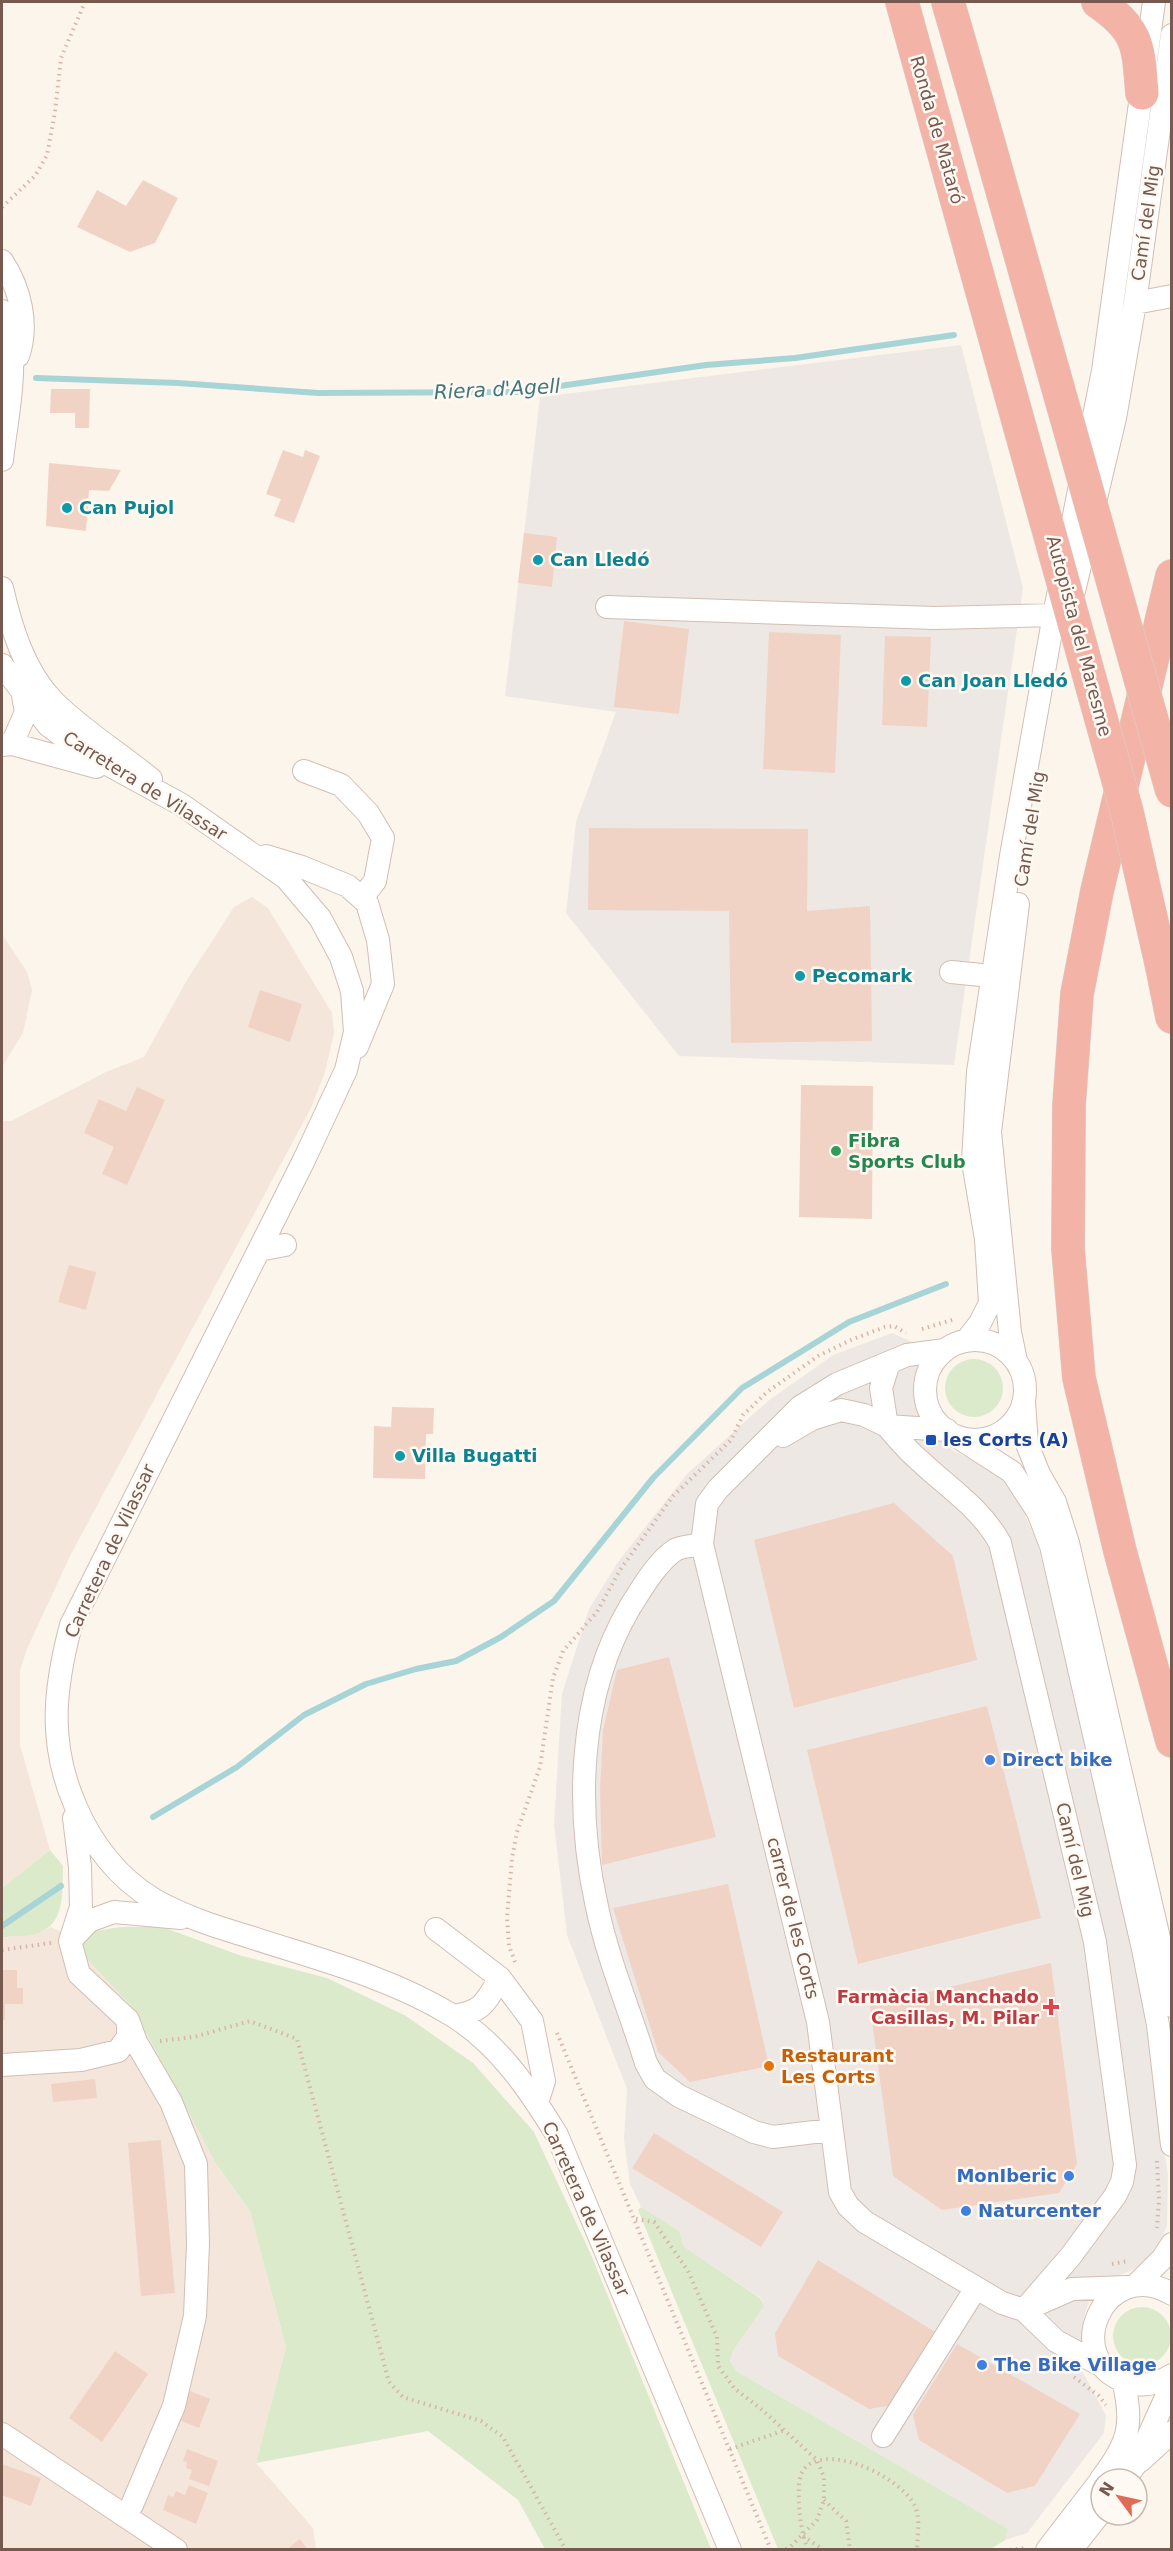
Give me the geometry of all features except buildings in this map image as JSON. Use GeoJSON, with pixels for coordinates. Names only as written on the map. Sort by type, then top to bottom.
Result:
{"type":"FeatureCollection","features":[{"type":"Feature","properties":{"kind":"highway","name":"Ronda de Mataró"},"geometry":{"type":"LineString","coordinates":[[902,2],[973,259]]}},
{"type":"Feature","properties":{"kind":"highway"},"geometry":{"type":"LineString","coordinates":[[948,2],[1172,791]]}},
{"type":"Feature","properties":{"kind":"highway"},"geometry":{"type":"LineString","coordinates":[[1098,2],[1116,14],[1137,44],[1142,93]]}},
{"type":"Feature","properties":{"kind":"highway","name":"Autopista del Maresme"},"geometry":{"type":"LineString","coordinates":[[973,259],[1128,812],[1172,1017]]}},
{"type":"Feature","properties":{"kind":"highway"},"geometry":{"type":"LineString","coordinates":[[1172,576],[1097,891],[1077,994],[1069,1105],[1068,1237],[1079,1378],[1120,1551],[1172,1741]]}},
{"type":"Feature","properties":{"kind":"street","name":"Camí del Mig"},"geometry":{"type":"LineString","coordinates":[[966,1341],[980,1323],[990,1303],[986,1239],[973,1162],[977,1081],[992,976],[1054,615],[1103,371],[1154,2]]}},
{"type":"Feature","properties":{"kind":"street","name":"Camí del Mig"},"geometry":{"type":"LineString","coordinates":[[1016,1361],[990,1132],[1004,1007],[1025,856],[1060,651],[1115,418],[1135,303],[1172,35]]}},
{"type":"Feature","properties":{"kind":"street","name":"Camí del Mig"},"geometry":{"type":"LineString","coordinates":[[1122,235],[1126,287],[1135,303]]}},
{"type":"Feature","properties":{"kind":"street"},"geometry":{"type":"LineString","coordinates":[[2,261],[8,270],[23,311],[23,342],[13,371]]}},
{"type":"Feature","properties":{"kind":"street"},"geometry":{"type":"LineString","coordinates":[[1135,303],[1165,297]]}},
{"type":"Feature","properties":{"kind":"street","name":"Camí del Mig"},"geometry":{"type":"LineString","coordinates":[[1103,371],[1123,314],[1135,303]]}},
{"type":"Feature","properties":{"kind":"street"},"geometry":{"type":"LineString","coordinates":[[2,311],[11,344],[13,371],[2,460]]}},
{"type":"Feature","properties":{"kind":"street"},"geometry":{"type":"LineString","coordinates":[[3,596],[3,623],[24,695],[26,712],[7,745],[123,766]]}},
{"type":"Feature","properties":{"kind":"street"},"geometry":{"type":"LineString","coordinates":[[3,596],[13,633],[31,670],[52,700],[123,766]]}},
{"type":"Feature","properties":{"kind":"street"},"geometry":{"type":"LineString","coordinates":[[607,607],[935,618],[1054,615]]}},
{"type":"Feature","properties":{"kind":"street","name":"Carretera de Vilassar"},"geometry":{"type":"LineString","coordinates":[[2,665],[48,724],[78,748],[123,766],[286,878],[320,918],[342,957],[352,991],[355,1032],[346,1070],[259,1250],[71,1625],[60,1666],[55,1706],[58,1754],[72,1798],[88,1835],[117,1870],[152,1898],[192,1919],[378,1979],[453,2016],[489,2043],[522,2080],[557,2135],[730,2550]]}},
{"type":"Feature","properties":{"kind":"street"},"geometry":{"type":"LineString","coordinates":[[2,690],[10,689],[24,695]]}},
{"type":"Feature","properties":{"kind":"street"},"geometry":{"type":"LineString","coordinates":[[304,771],[341,785],[368,813],[383,838],[375,881],[362,898]]}},
{"type":"Feature","properties":{"kind":"street"},"geometry":{"type":"LineString","coordinates":[[244,849],[302,867],[348,886],[367,903],[378,940],[382,984],[371,1018],[346,1070]]}},
{"type":"Feature","properties":{"kind":"street"},"geometry":{"type":"LineString","coordinates":[[951,972],[992,976],[1004,1007]]}},
{"type":"Feature","properties":{"kind":"street"},"geometry":{"type":"LineString","coordinates":[[259,1250],[285,1245]]}},
{"type":"Feature","properties":{"kind":"street"},"geometry":{"type":"LineString","coordinates":[[759,1450],[800,1407],[837,1384],[907,1355],[945,1350],[966,1341],[990,1342],[1007,1350],[1016,1361],[1025,1381],[1027,1444],[1039,1474],[1055,1502],[1068,1543],[1161,1947],[1172,2006]]}},
{"type":"Feature","properties":{"kind":"street"},"geometry":{"type":"LineString","coordinates":[[945,1350],[935,1361],[927,1376],[928,1406],[937,1422],[1012,1472],[1038,1512],[1051,1546],[1143,1949],[1158,2025],[1172,2145]]}},
{"type":"Feature","properties":{"kind":"street"},"geometry":{"type":"LineString","coordinates":[[886,1426],[880,1388],[889,1363]]}},
{"type":"Feature","properties":{"kind":"street"},"geometry":{"type":"LineString","coordinates":[[759,1450],[812,1419],[841,1410],[864,1415],[886,1426],[952,1433],[973,1440],[990,1438],[1005,1430],[1015,1421],[1024,1402]]}},
{"type":"Feature","properties":{"kind":"street","name":"Camí del Mig"},"geometry":{"type":"LineString","coordinates":[[886,1426],[918,1460],[985,1520],[1000,1543],[1095,1942],[1104,1991],[1126,2153],[1122,2182],[1070,2257],[1024,2310]]}},
{"type":"Feature","properties":{"kind":"street","name":"carrer de les Corts"},"geometry":{"type":"LineString","coordinates":[[759,1450],[718,1489],[707,1504],[702,1544],[818,2022],[840,2192],[848,2206],[864,2222],[1002,2303],[1024,2310]]}},
{"type":"Feature","properties":{"kind":"street"},"geometry":{"type":"LineString","coordinates":[[702,1544],[676,1549],[658,1567],[621,1623],[602,1667],[592,1707],[585,1752],[585,1805],[597,1907],[609,1952],[646,2063],[656,2079],[679,2096],[754,2132],[773,2137],[831,2130]]}},
{"type":"Feature","properties":{"kind":"street"},"geometry":{"type":"LineString","coordinates":[[72,1798],[80,1868],[81,1907],[70,1941],[79,1974],[132,2031],[171,2102],[196,2164],[198,2244],[195,2316],[174,2406],[132,2505]]}},
{"type":"Feature","properties":{"kind":"street"},"geometry":{"type":"LineString","coordinates":[[70,1941],[88,1921],[114,1912],[192,1919]]}},
{"type":"Feature","properties":{"kind":"street"},"geometry":{"type":"LineString","coordinates":[[435,1929],[510,1975],[532,2021],[544,2081],[537,2103]]}},
{"type":"Feature","properties":{"kind":"street"},"geometry":{"type":"LineString","coordinates":[[453,2016],[472,2014],[510,1975]]}},
{"type":"Feature","properties":{"kind":"street"},"geometry":{"type":"LineString","coordinates":[[2,2065],[81,2060],[118,2052],[132,2031]]}},
{"type":"Feature","properties":{"kind":"street"},"geometry":{"type":"LineString","coordinates":[[1109,2467],[1126,2440],[1130,2421],[1115,2374],[1095,2348],[1093,2333],[1096,2318],[1108,2299],[1132,2286],[1163,2258],[1172,2244]]}},
{"type":"Feature","properties":{"kind":"street"},"geometry":{"type":"LineString","coordinates":[[1133,2467],[1167,2387],[1136,2384],[1115,2374],[1056,2341],[1024,2310],[1072,2289],[1132,2286],[1158,2288],[1172,2294]]}},
{"type":"Feature","properties":{"kind":"street"},"geometry":{"type":"LineString","coordinates":[[883,2436],[976,2288]]}},
{"type":"Feature","properties":{"kind":"street"},"geometry":{"type":"LineString","coordinates":[[1136,2467],[1172,2432]]}},
{"type":"Feature","properties":{"kind":"street"},"geometry":{"type":"LineString","coordinates":[[2,2434],[176,2550]]}},
{"type":"Feature","properties":{"kind":"street"},"geometry":{"type":"LineString","coordinates":[[1036,2549],[1089,2492]]}},
{"type":"Feature","properties":{"kind":"street"},"geometry":{"type":"LineString","coordinates":[[1071,2550],[1089,2527]]}},
{"type":"Feature","properties":{"kind":"path"},"geometry":{"type":"LineString","coordinates":[[2,207],[35,176],[46,155],[55,112],[61,58],[85,2]]}},
{"type":"Feature","properties":{"kind":"path"},"geometry":{"type":"LineString","coordinates":[[510,1975],[513,1958],[507,1933],[512,1858],[517,1833],[540,1767],[553,1678],[563,1651],[597,1612],[634,1548],[673,1496],[731,1440],[743,1415],[767,1392],[818,1356],[851,1340],[885,1327],[894,1326],[907,1333]]}},
{"type":"Feature","properties":{"kind":"path"},"geometry":{"type":"LineString","coordinates":[[2,1950],[70,1941]]}},
{"type":"Feature","properties":{"kind":"path"},"geometry":{"type":"LineString","coordinates":[[132,2031],[194,2037],[250,2021],[297,2039],[389,2382],[404,2397],[481,2421],[502,2437],[566,2550]]}},
{"type":"Feature","properties":{"kind":"path"},"geometry":{"type":"LineString","coordinates":[[556,2031],[771,2550]]}},
{"type":"Feature","properties":{"kind":"path"},"geometry":{"type":"LineString","coordinates":[[635,2218],[654,2222],[688,2271],[717,2337],[718,2366],[735,2390],[786,2430],[818,2460],[824,2477],[824,2500],[817,2520],[784,2550]]}},
{"type":"Feature","properties":{"kind":"path"},"geometry":{"type":"LineString","coordinates":[[730,2449],[786,2430]]}},
{"type":"Feature","properties":{"kind":"path"},"geometry":{"type":"LineString","coordinates":[[808,2550],[802,2535],[799,2486],[804,2469],[818,2460],[832,2459],[860,2464],[907,2493],[917,2512],[917,2550]]}},
{"type":"Feature","properties":{"kind":"path"},"geometry":{"type":"LineString","coordinates":[[824,2500],[846,2521],[850,2550]]}},
{"type":"Feature","properties":{"kind":"path"},"geometry":{"type":"LineString","coordinates":[[802,2535],[824,2550]]}},
{"type":"Feature","properties":{"kind":"path"},"geometry":{"type":"LineString","coordinates":[[1010,2550],[1036,2549]]}},
{"type":"Feature","properties":{"kind":"shaded area"},"geometry":{"type":"Polygon","coordinates":[[[961,345],[1023,588],[954,1065],[679,1056],[566,913],[576,822],[616,712],[505,696],[540,397],[961,345]]]}},
{"type":"Feature","properties":{"kind":"shaded area"},"geometry":{"type":"Polygon","coordinates":[[[252,897],[268,908],[332,1013],[334,1033],[325,1072],[311,1108],[70,1556],[27,1649],[20,1670],[20,1745],[50,1850],[2,1888],[2,1121],[11,1121],[106,1072],[144,1057],[187,980],[234,907],[252,897]]]}},
{"type":"Feature","properties":{"kind":"shaded area"},"geometry":{"type":"Polygon","coordinates":[[[2,934],[27,972],[32,990],[23,1033],[2,1067],[2,934]]]}},
{"type":"Feature","properties":{"kind":"shaded area"},"geometry":{"type":"Polygon","coordinates":[[[892,1333],[917,1344],[918,1414],[952,1450],[985,1466],[1006,1482],[1020,1503],[1038,1545],[1137,1968],[1168,2175],[1167,2225],[1162,2238],[1148,2258],[1134,2269],[1100,2284],[1089,2301],[1083,2321],[1081,2369],[1106,2415],[1104,2433],[1027,2533],[1005,2540],[1008,2529],[736,2371],[730,2361],[733,2351],[764,2306],[761,2298],[683,2246],[678,2231],[641,2207],[630,2184],[624,2139],[627,2089],[567,1935],[554,1824],[562,1694],[589,1609],[618,1562],[687,1474],[768,1401],[833,1355],[892,1333]]]}},
{"type":"Feature","properties":{"kind":"shaded area"},"geometry":{"type":"Polygon","coordinates":[[[51,1927],[82,1942],[86,1958],[133,2008],[215,2162],[250,2211],[286,2347],[256,2463],[313,2528],[316,2549],[2,2550],[2,1938],[41,1932],[51,1927]]]}},
{"type":"Feature","properties":{"kind":"green space"},"geometry":{"type":"Polygon","coordinates":[[[968,1359],[980,1359],[995,1367],[1003,1382],[1003,1394],[995,1409],[980,1417],[968,1417],[953,1409],[945,1394],[945,1382],[953,1367],[968,1359]]]}},
{"type":"Feature","properties":{"kind":"green space"},"geometry":{"type":"Polygon","coordinates":[[[50,1850],[63,1866],[62,1897],[57,1916],[45,1930],[35,1934],[2,1938],[2,1888],[50,1850]]]}},
{"type":"Feature","properties":{"kind":"green space"},"geometry":{"type":"Polygon","coordinates":[[[121,1927],[162,1927],[239,1955],[327,1978],[406,2016],[473,2063],[534,2132],[592,2257],[711,2549],[545,2549],[518,2500],[428,2431],[256,2463],[286,2347],[250,2211],[215,2162],[133,2008],[86,1958],[82,1942],[95,1931],[121,1927]]]}},
{"type":"Feature","properties":{"kind":"green space"},"geometry":{"type":"Polygon","coordinates":[[[641,2207],[679,2231],[683,2246],[760,2298],[764,2306],[733,2351],[730,2361],[736,2371],[1008,2529],[1005,2540],[989,2550],[778,2549],[638,2210],[641,2207]]]}},
{"type":"Feature","properties":{"kind":"green space"},"geometry":{"type":"Polygon","coordinates":[[[1142,2307],[1153,2309],[1166,2320],[1171,2336],[1169,2347],[1158,2360],[1142,2365],[1131,2363],[1118,2352],[1113,2336],[1115,2325],[1126,2312],[1142,2307]]]}},
{"type":"Feature","properties":{"kind":"waterway","name":"Riera d'Agell"},"geometry":{"type":"LineString","coordinates":[[36,378],[178,383],[318,393],[518,392],[706,365],[795,358],[954,335]]}},
{"type":"Feature","properties":{"kind":"waterway"},"geometry":{"type":"LineString","coordinates":[[153,1817],[237,1767],[304,1715],[366,1684],[416,1669],[456,1661],[501,1637],[554,1601],[653,1478],[742,1388],[849,1322],[946,1284]]}},
{"type":"Feature","properties":{"kind":"waterway"},"geometry":{"type":"LineString","coordinates":[[2,1926],[61,1886]]}},
{"type":"Feature","properties":{"kind":"place","name":"Can Pujol"},"geometry":{"type":"Point","coordinates":[67,508]}},
{"type":"Feature","properties":{"kind":"place","name":"Can Lledó"},"geometry":{"type":"Point","coordinates":[538,560]}},
{"type":"Feature","properties":{"kind":"place","name":"Can Joan Lledó"},"geometry":{"type":"Point","coordinates":[906,681]}},
{"type":"Feature","properties":{"kind":"place","name":"Pecomark"},"geometry":{"type":"Point","coordinates":[800,976]}},
{"type":"Feature","properties":{"kind":"place","name":"Fibra Sports Club"},"geometry":{"type":"Point","coordinates":[836,1151]}},
{"type":"Feature","properties":{"kind":"place","name":"les Corts (A)"},"geometry":{"type":"Point","coordinates":[931,1440]}},
{"type":"Feature","properties":{"kind":"place","name":"Villa Bugatti"},"geometry":{"type":"Point","coordinates":[400,1456]}},
{"type":"Feature","properties":{"kind":"place","name":"Direct bike"},"geometry":{"type":"Point","coordinates":[990,1760]}},
{"type":"Feature","properties":{"kind":"place","name":"Farmàcia Manchado Casillas, M. Pilar"},"geometry":{"type":"Point","coordinates":[1051,2007]}},
{"type":"Feature","properties":{"kind":"place","name":"Restaurant Les Corts"},"geometry":{"type":"Point","coordinates":[769,2066]}},
{"type":"Feature","properties":{"kind":"place","name":"MonIberic"},"geometry":{"type":"Point","coordinates":[1069,2176]}},
{"type":"Feature","properties":{"kind":"place","name":"Naturcenter"},"geometry":{"type":"Point","coordinates":[966,2211]}},
{"type":"Feature","properties":{"kind":"place","name":"The Bike Village"},"geometry":{"type":"Point","coordinates":[982,2365]}}]}
